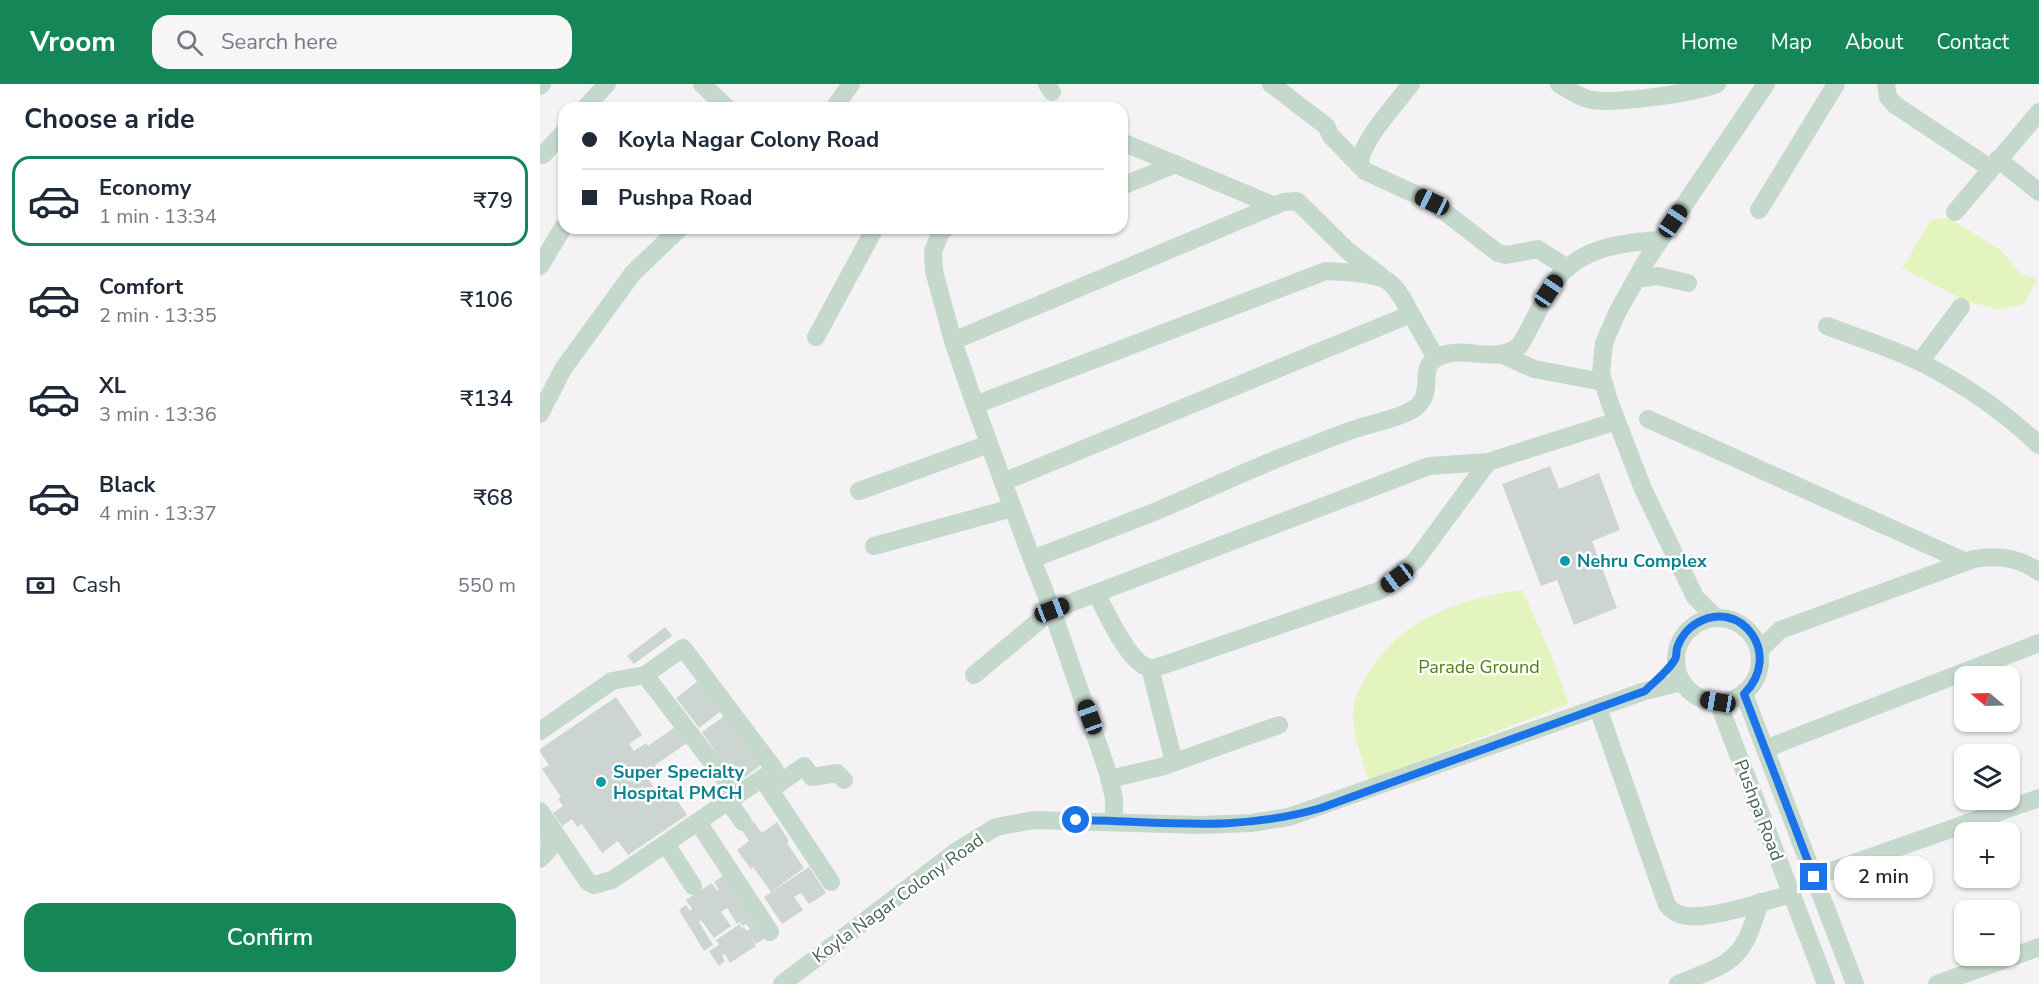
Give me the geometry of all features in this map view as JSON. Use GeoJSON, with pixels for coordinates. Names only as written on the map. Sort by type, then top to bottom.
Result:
{"type":"FeatureCollection","features":[{"type":"Feature","properties":{"kind":"street"},"geometry":{"type":"LineString","coordinates":[[590,102],[607,84]]}},
{"type":"Feature","properties":{"kind":"street"},"geometry":{"type":"LineString","coordinates":[[702,84],[721,102]]}},
{"type":"Feature","properties":{"kind":"street"},"geometry":{"type":"LineString","coordinates":[[838,102],[851,84]]}},
{"type":"Feature","properties":{"kind":"street"},"geometry":{"type":"LineString","coordinates":[[1271,84],[1326,126],[1331,136],[1365,171],[1432,202],[1498,253],[1506,255],[1538,249],[1567,268]]}},
{"type":"Feature","properties":{"kind":"street"},"geometry":{"type":"LineString","coordinates":[[1365,171],[1359,164],[1360,155],[1411,84]]}},
{"type":"Feature","properties":{"kind":"street"},"geometry":{"type":"LineString","coordinates":[[1558,84],[1590,100],[1606,100],[1701,90],[1717,84]]}},
{"type":"Feature","properties":{"kind":"street"},"geometry":{"type":"LineString","coordinates":[[1715,617],[1695,597],[1643,489],[1601,373],[1604,343],[1646,261],[1766,84]]}},
{"type":"Feature","properties":{"kind":"street"},"geometry":{"type":"LineString","coordinates":[[1759,210],[1836,84]]}},
{"type":"Feature","properties":{"kind":"street"},"geometry":{"type":"LineString","coordinates":[[1886,84],[1888,97],[1895,105],[2039,192]]}},
{"type":"Feature","properties":{"kind":"street"},"geometry":{"type":"LineString","coordinates":[[1955,212],[2039,112]]}},
{"type":"Feature","properties":{"kind":"street"},"geometry":{"type":"LineString","coordinates":[[543,155],[558,139]]}},
{"type":"Feature","properties":{"kind":"street"},"geometry":{"type":"LineString","coordinates":[[1128,144],[1275,206]]}},
{"type":"Feature","properties":{"kind":"street"},"geometry":{"type":"LineString","coordinates":[[1128,184],[1176,164]]}},
{"type":"Feature","properties":{"kind":"street"},"geometry":{"type":"LineString","coordinates":[[953,341],[1275,206],[1297,201],[1349,252],[1387,281],[1402,297],[1436,358]]}},
{"type":"Feature","properties":{"kind":"street"},"geometry":{"type":"LineString","coordinates":[[540,266],[559,234]]}},
{"type":"Feature","properties":{"kind":"street"},"geometry":{"type":"LineString","coordinates":[[540,414],[563,369],[633,273],[674,234]]}},
{"type":"Feature","properties":{"kind":"street"},"geometry":{"type":"LineString","coordinates":[[816,337],[872,234]]}},
{"type":"Feature","properties":{"kind":"street"},"geometry":{"type":"LineString","coordinates":[[940,234],[933,251],[934,271],[953,341],[1012,508],[1052,610],[1109,779],[1114,798],[1114,821]]}},
{"type":"Feature","properties":{"kind":"street"},"geometry":{"type":"LineString","coordinates":[[1503,355],[1520,345],[1549,291],[1567,268],[1585,254],[1599,248],[1660,240]]}},
{"type":"Feature","properties":{"kind":"street"},"geometry":{"type":"LineString","coordinates":[[975,405],[1326,271],[1349,252]]}},
{"type":"Feature","properties":{"kind":"street"},"geometry":{"type":"LineString","coordinates":[[1646,261],[1658,276]]}},
{"type":"Feature","properties":{"kind":"street"},"geometry":{"type":"LineString","coordinates":[[1326,271],[1362,274],[1387,281]]}},
{"type":"Feature","properties":{"kind":"street"},"geometry":{"type":"LineString","coordinates":[[1636,279],[1658,276],[1688,283]]}},
{"type":"Feature","properties":{"kind":"street"},"geometry":{"type":"LineString","coordinates":[[1920,362],[1961,308]]}},
{"type":"Feature","properties":{"kind":"street"},"geometry":{"type":"LineString","coordinates":[[1003,482],[1411,314]]}},
{"type":"Feature","properties":{"kind":"street"},"geometry":{"type":"LineString","coordinates":[[1827,326],[1920,362],[1978,395],[2039,445]]}},
{"type":"Feature","properties":{"kind":"street"},"geometry":{"type":"LineString","coordinates":[[1032,559],[1342,434],[1404,414],[1418,406],[1424,399],[1427,391],[1427,369],[1431,361],[1436,358],[1458,353],[1503,355],[1534,369],[1603,382]]}},
{"type":"Feature","properties":{"kind":"street"},"geometry":{"type":"LineString","coordinates":[[1647,419],[1966,562]]}},
{"type":"Feature","properties":{"kind":"street"},"geometry":{"type":"LineString","coordinates":[[974,675],[1052,610],[1429,466],[1488,462],[1617,422]]}},
{"type":"Feature","properties":{"kind":"street"},"geometry":{"type":"LineString","coordinates":[[859,491],[989,444]]}},
{"type":"Feature","properties":{"kind":"street"},"geometry":{"type":"LineString","coordinates":[[1096,593],[1127,649],[1137,662],[1150,668],[1164,665],[1381,590],[1416,560],[1488,462]]}},
{"type":"Feature","properties":{"kind":"street"},"geometry":{"type":"LineString","coordinates":[[874,546],[1012,508]]}},
{"type":"Feature","properties":{"kind":"street"},"geometry":{"type":"LineString","coordinates":[[1690,628],[1715,617],[1727,618],[1748,629],[1780,630],[1966,562],[1986,557],[2000,557],[2036,567]]}},
{"type":"Feature","properties":{"kind":"street"},"geometry":{"type":"LineString","coordinates":[[1695,597],[1690,628],[1677,648],[1676,660],[1682,682],[1698,697],[1718,702],[1731,700],[1744,694],[1753,685],[1761,662],[1760,650],[1748,629]]}},
{"type":"Feature","properties":{"kind":"street"},"geometry":{"type":"LineString","coordinates":[[1760,650],[1780,630]]}},
{"type":"Feature","properties":{"kind":"street"},"geometry":{"type":"LineString","coordinates":[[1765,749],[2039,643]]}},
{"type":"Feature","properties":{"kind":"street"},"geometry":{"type":"LineString","coordinates":[[540,731],[612,681],[645,675],[683,648],[775,770],[766,784]]}},
{"type":"Feature","properties":{"kind":"street"},"geometry":{"type":"LineString","coordinates":[[1645,691],[1676,660]]}},
{"type":"Feature","properties":{"kind":"street"},"geometry":{"type":"LineString","coordinates":[[1150,668],[1174,762]]}},
{"type":"Feature","properties":{"kind":"street"},"geometry":{"type":"LineString","coordinates":[[645,675],[732,798],[743,822]]}},
{"type":"Feature","properties":{"kind":"street","name":"Koyla Nagar Colony Road"},"geometry":{"type":"LineString","coordinates":[[782,984],[957,851],[996,827],[1034,820],[1200,825],[1251,823],[1290,817],[1645,691],[1682,682]]}},
{"type":"Feature","properties":{"kind":"street","name":"Pushpa Road"},"geometry":{"type":"LineString","coordinates":[[1744,694],[1855,984]]}},
{"type":"Feature","properties":{"kind":"street","name":"Pushpa Road"},"geometry":{"type":"LineString","coordinates":[[1718,702],[1826,984]]}},
{"type":"Feature","properties":{"kind":"street"},"geometry":{"type":"LineString","coordinates":[[1598,708],[1667,905],[1675,913],[1688,916],[1706,915],[1792,894]]}},
{"type":"Feature","properties":{"kind":"street"},"geometry":{"type":"LineString","coordinates":[[1109,779],[1144,772],[1279,725]]}},
{"type":"Feature","properties":{"kind":"street"},"geometry":{"type":"LineString","coordinates":[[543,819],[588,882],[594,885],[612,880],[732,798],[804,766],[812,777],[837,773],[844,780]]}},
{"type":"Feature","properties":{"kind":"street"},"geometry":{"type":"LineString","coordinates":[[766,784],[831,882]]}},
{"type":"Feature","properties":{"kind":"street"},"geometry":{"type":"LineString","coordinates":[[1814,877],[2039,798]]}},
{"type":"Feature","properties":{"kind":"street"},"geometry":{"type":"LineString","coordinates":[[540,859],[550,848],[543,819]]}},
{"type":"Feature","properties":{"kind":"street"},"geometry":{"type":"LineString","coordinates":[[698,822],[770,932]]}},
{"type":"Feature","properties":{"kind":"street"},"geometry":{"type":"LineString","coordinates":[[666,844],[693,886]]}},
{"type":"Feature","properties":{"kind":"street"},"geometry":{"type":"LineString","coordinates":[[1678,984],[1724,965],[1741,951],[1760,902]]}},
{"type":"Feature","properties":{"kind":"street"},"geometry":{"type":"LineString","coordinates":[[1937,984],[2039,947]]}},
{"type":"Feature","properties":{"kind":"green space"},"geometry":{"type":"Polygon","coordinates":[[[1949,218],[2002,251],[2021,274],[2037,279],[2024,304],[1999,310],[1966,301],[1902,268],[1931,220],[1949,218]]]}},
{"type":"Feature","properties":{"kind":"green space","name":"Parade Ground"},"geometry":{"type":"Polygon","coordinates":[[[1522,590],[1549,649],[1569,704],[1368,780],[1356,738],[1353,713],[1360,689],[1381,655],[1415,625],[1434,614],[1476,599],[1522,590]]]}},
{"type":"Feature","properties":{"kind":"building","name":"Nehru Complex"},"geometry":{"type":"Polygon","coordinates":[[[1550,466],[1559,489],[1599,473],[1620,530],[1592,541],[1617,608],[1574,625],[1557,580],[1541,586],[1502,484],[1550,466]]]}},
{"type":"Feature","properties":{"kind":"building"},"geometry":{"type":"Polygon","coordinates":[[[665,627],[672,636],[634,664],[627,656],[665,627]]]}},
{"type":"Feature","properties":{"kind":"building"},"geometry":{"type":"Polygon","coordinates":[[[698,681],[721,711],[699,728],[676,698],[698,681]]]}},
{"type":"Feature","properties":{"kind":"building","name":"Super Specialty Hospital PMCH"},"geometry":{"type":"Polygon","coordinates":[[[616,697],[642,735],[629,744],[634,751],[646,743],[648,746],[681,723],[693,739],[655,765],[657,768],[646,776],[659,795],[669,788],[687,815],[628,855],[618,841],[602,853],[582,824],[577,827],[572,819],[562,826],[553,813],[563,806],[558,799],[561,797],[542,769],[549,765],[540,752],[540,749],[616,697]]]}},
{"type":"Feature","properties":{"kind":"building"},"geometry":{"type":"Polygon","coordinates":[[[726,715],[761,765],[737,783],[702,732],[726,715]]]}},
{"type":"Feature","properties":{"kind":"building"},"geometry":{"type":"Polygon","coordinates":[[[753,821],[762,833],[777,822],[789,841],[787,843],[804,868],[771,892],[737,850],[749,841],[741,829],[753,821]]]}},
{"type":"Feature","properties":{"kind":"building"},"geometry":{"type":"Polygon","coordinates":[[[809,867],[826,893],[809,904],[801,893],[794,897],[803,910],[782,924],[764,897],[809,867]]]}},
{"type":"Feature","properties":{"kind":"building"},"geometry":{"type":"Polygon","coordinates":[[[723,876],[766,937],[756,944],[752,938],[756,946],[730,963],[725,954],[722,956],[725,961],[719,966],[709,951],[719,945],[716,940],[740,924],[742,927],[739,930],[744,927],[747,931],[750,929],[746,924],[743,926],[740,922],[737,924],[727,908],[721,912],[731,926],[714,938],[701,920],[699,922],[713,945],[704,951],[679,910],[686,905],[690,911],[692,909],[686,900],[712,883],[717,891],[719,890],[714,882],[723,876]]]}},
{"type":"Feature","properties":{"kind":"place","name":"Nehru Complex"},"geometry":{"type":"Point","coordinates":[1565,561]}},
{"type":"Feature","properties":{"kind":"place","name":"Super Specialty Hospital PMCH"},"geometry":{"type":"Point","coordinates":[601,782]}},
{"type":"Feature","properties":{"kind":"route"},"geometry":{"type":"LineString","coordinates":[[1076,820],[1200,825],[1251,823],[1290,817],[1321,808],[1645,691],[1676,660],[1677,648],[1682,637],[1690,628],[1715,617],[1727,618],[1748,629],[1760,650],[1761,662],[1758,674],[1753,685],[1744,694],[1814,877]]}}]}
